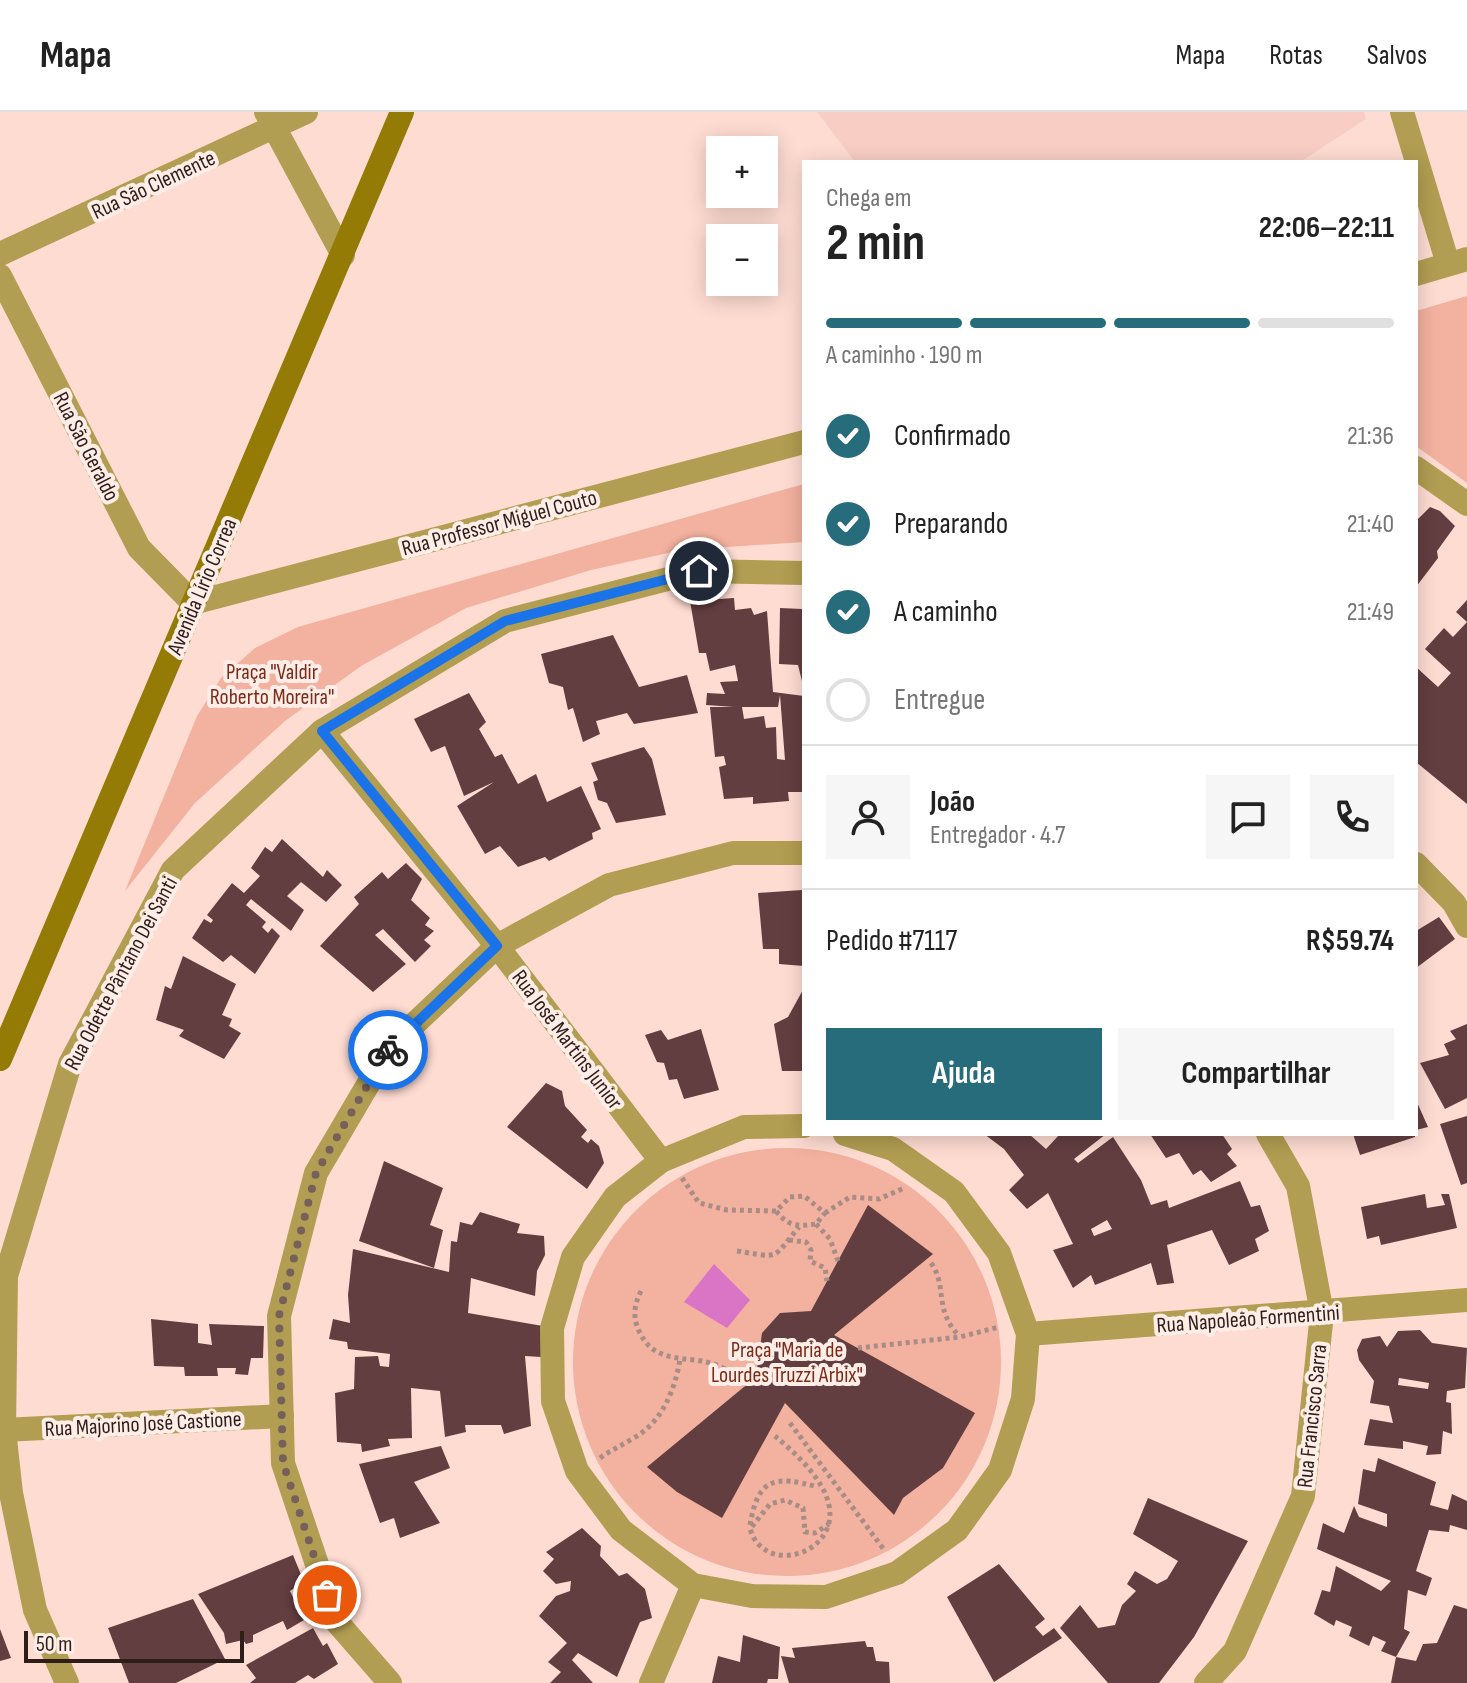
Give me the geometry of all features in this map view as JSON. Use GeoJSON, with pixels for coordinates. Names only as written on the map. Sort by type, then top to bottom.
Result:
{"type":"FeatureCollection","features":[{"type":"Feature","properties":{"kind":"main road","name":"Avenida Lírio Correa"},"geometry":{"type":"LineString","coordinates":[[1,1053],[402,112]]}},
{"type":"Feature","properties":{"kind":"street","name":"Rua São Clemente"},"geometry":{"type":"LineString","coordinates":[[0,254],[270,120],[306,112]]}},
{"type":"Feature","properties":{"kind":"street"},"geometry":{"type":"LineString","coordinates":[[1402,112],[1458,262],[1418,273]]}},
{"type":"Feature","properties":{"kind":"street"},"geometry":{"type":"LineString","coordinates":[[270,120],[343,255]]}},
{"type":"Feature","properties":{"kind":"street","name":"Rua São Geraldo"},"geometry":{"type":"LineString","coordinates":[[0,276],[139,548],[193,603]]}},
{"type":"Feature","properties":{"kind":"street","name":"Rua Professor Miguel Couto"},"geometry":{"type":"LineString","coordinates":[[193,603],[802,443]]}},
{"type":"Feature","properties":{"kind":"street"},"geometry":{"type":"LineString","coordinates":[[1418,469],[1467,504]]}},
{"type":"Feature","properties":{"kind":"street","name":"Rua Odette Pântano Dei Santi"},"geometry":{"type":"LineString","coordinates":[[67,1683],[35,1610],[11,1493],[4,1430],[6,1276],[70,1064],[173,870],[322,731],[505,621],[699,571],[802,573]]}},
{"type":"Feature","properties":{"kind":"street","name":"Rua José Martins Junior"},"geometry":{"type":"LineString","coordinates":[[322,731],[497,946],[670,1168]]}},
{"type":"Feature","properties":{"kind":"street"},"geometry":{"type":"LineString","coordinates":[[390,1683],[336,1621],[283,1463],[279,1316],[316,1173],[390,1047],[497,946],[609,885],[733,853],[802,853]]}},
{"type":"Feature","properties":{"kind":"street"},"geometry":{"type":"LineString","coordinates":[[1418,866],[1454,903],[1467,926]]}},
{"type":"Feature","properties":{"kind":"street"},"geometry":{"type":"LineString","coordinates":[[802,1126],[744,1127],[615,1197],[573,1257],[552,1328],[553,1401],[577,1471],[621,1530],[693,1585],[752,1596],[826,1597],[897,1573],[957,1530],[1000,1470],[1023,1399],[1028,1334],[999,1253],[954,1192],[893,1149],[851,1136]]}},
{"type":"Feature","properties":{"kind":"street","name":"Rua Francisco Sarra"},"geometry":{"type":"LineString","coordinates":[[1206,1683],[1235,1651],[1303,1496],[1322,1313],[1298,1186],[1269,1136]]}},
{"type":"Feature","properties":{"kind":"street","name":"Rua Napoleão Formentini"},"geometry":{"type":"LineString","coordinates":[[1028,1334],[1467,1300]]}},
{"type":"Feature","properties":{"kind":"street","name":"Rua Majorino José Castione"},"geometry":{"type":"LineString","coordinates":[[4,1430],[282,1416]]}},
{"type":"Feature","properties":{"kind":"street"},"geometry":{"type":"LineString","coordinates":[[651,1683],[693,1585]]}},
{"type":"Feature","properties":{"kind":"path"},"geometry":{"type":"LineString","coordinates":[[670,1168],[699,1203],[742,1211],[776,1211],[790,1197],[804,1196],[825,1213]]}},
{"type":"Feature","properties":{"kind":"path"},"geometry":{"type":"LineString","coordinates":[[776,1211],[785,1222],[799,1227],[816,1224],[825,1213],[850,1197],[879,1199],[908,1186]]}},
{"type":"Feature","properties":{"kind":"path"},"geometry":{"type":"LineString","coordinates":[[816,1224],[830,1239],[838,1261]]}},
{"type":"Feature","properties":{"kind":"path"},"geometry":{"type":"LineString","coordinates":[[737,1251],[770,1257],[783,1251],[799,1227]]}},
{"type":"Feature","properties":{"kind":"path"},"geometry":{"type":"LineString","coordinates":[[788,1240],[806,1242],[811,1250],[810,1261],[825,1268],[827,1281]]}},
{"type":"Feature","properties":{"kind":"path"},"geometry":{"type":"LineString","coordinates":[[931,1263],[940,1276],[944,1314],[960,1337]]}},
{"type":"Feature","properties":{"kind":"path"},"geometry":{"type":"LineString","coordinates":[[641,1291],[634,1305],[636,1326],[645,1344],[663,1357],[726,1369],[746,1386]]}},
{"type":"Feature","properties":{"kind":"path"},"geometry":{"type":"LineString","coordinates":[[858,1348],[960,1337],[1000,1327]]}},
{"type":"Feature","properties":{"kind":"path"},"geometry":{"type":"LineString","coordinates":[[596,1461],[616,1445],[634,1439],[653,1422],[667,1404],[677,1381],[680,1359]]}},
{"type":"Feature","properties":{"kind":"path"},"geometry":{"type":"LineString","coordinates":[[790,1423],[887,1554]]}},
{"type":"Feature","properties":{"kind":"path"},"geometry":{"type":"LineString","coordinates":[[775,1436],[812,1473],[829,1503],[829,1524],[816,1548],[796,1557],[769,1552],[753,1539],[750,1529],[755,1497],[768,1485],[787,1479],[819,1488]]}},
{"type":"Feature","properties":{"kind":"path"},"geometry":{"type":"LineString","coordinates":[[750,1529],[770,1504],[785,1500],[803,1508],[805,1532],[815,1533],[829,1524]]}},
{"type":"Feature","properties":{"kind":"shaded area"},"geometry":{"type":"Polygon","coordinates":[[[817,112],[1364,112],[1366,119],[1303,160],[853,160],[817,112]]]}},
{"type":"Feature","properties":{"kind":"shaded area"},"geometry":{"type":"Polygon","coordinates":[[[714,1264],[750,1300],[727,1328],[684,1302],[714,1264]]]}},
{"type":"Feature","properties":{"kind":"green space"},"geometry":{"type":"Polygon","coordinates":[[[1467,296],[1467,483],[1418,447],[1418,310],[1467,296]]]}},
{"type":"Feature","properties":{"kind":"green space","name":"Praça \"Valdir Roberto Moreira\""},"geometry":{"type":"Polygon","coordinates":[[[802,485],[802,542],[682,550],[591,570],[466,608],[361,666],[285,721],[195,803],[125,891],[197,716],[221,678],[255,648],[298,627],[802,485]]]}},
{"type":"Feature","properties":{"kind":"green space","name":"Praça \"Maria de Lourdes Truzzi Arbix\""},"geometry":{"type":"Polygon","coordinates":[[[787,1148],[829,1152],[869,1164],[906,1184],[939,1210],[965,1243],[985,1280],[997,1320],[1001,1362],[997,1404],[985,1444],[965,1481],[939,1514],[906,1540],[869,1560],[829,1572],[787,1576],[745,1572],[705,1560],[668,1540],[635,1514],[609,1481],[589,1444],[577,1404],[573,1362],[577,1320],[589,1280],[609,1243],[635,1210],[668,1184],[705,1164],[745,1152],[787,1148]]]}},
{"type":"Feature","properties":{"kind":"building"},"geometry":{"type":"Polygon","coordinates":[[[1430,507],[1440,511],[1455,526],[1437,551],[1438,558],[1418,584],[1418,519],[1430,507]]]}},
{"type":"Feature","properties":{"kind":"building"},"geometry":{"type":"Polygon","coordinates":[[[734,598],[735,610],[751,608],[754,615],[767,611],[773,692],[802,696],[802,792],[788,792],[789,801],[753,804],[753,797],[724,799],[719,767],[726,765],[724,756],[715,757],[710,707],[734,707],[706,705],[707,693],[725,694],[720,682],[738,681],[735,665],[710,671],[706,653],[699,653],[690,601],[734,598]],[[780,695],[778,707],[742,707],[744,719],[764,716],[766,728],[776,727],[777,759],[785,760],[780,695]]]}},
{"type":"Feature","properties":{"kind":"building"},"geometry":{"type":"Polygon","coordinates":[[[1467,600],[1467,622],[1456,612],[1467,600]]]}},
{"type":"Feature","properties":{"kind":"building"},"geometry":{"type":"Polygon","coordinates":[[[780,608],[802,609],[802,681],[798,665],[779,664],[780,608]]]}},
{"type":"Feature","properties":{"kind":"building"},"geometry":{"type":"Polygon","coordinates":[[[1467,622],[1467,804],[1418,764],[1418,669],[1438,687],[1451,673],[1425,649],[1444,628],[1453,637],[1467,622]]]}},
{"type":"Feature","properties":{"kind":"building"},"geometry":{"type":"Polygon","coordinates":[[[613,635],[639,687],[687,675],[698,713],[634,724],[627,713],[596,721],[600,734],[583,742],[573,708],[568,710],[563,687],[549,683],[541,654],[613,635]]]}},
{"type":"Feature","properties":{"kind":"building"},"geometry":{"type":"Polygon","coordinates":[[[469,693],[486,722],[479,729],[495,757],[502,754],[518,784],[536,774],[547,802],[581,786],[601,829],[592,833],[593,839],[549,861],[545,857],[518,867],[500,846],[485,854],[457,806],[494,782],[464,796],[445,746],[431,752],[414,719],[469,693]]]}},
{"type":"Feature","properties":{"kind":"building"},"geometry":{"type":"Polygon","coordinates":[[[644,747],[652,759],[666,815],[616,823],[607,803],[598,800],[593,782],[598,780],[591,763],[644,747]]]}},
{"type":"Feature","properties":{"kind":"building"},"geometry":{"type":"Polygon","coordinates":[[[282,839],[323,877],[327,870],[342,885],[326,902],[301,882],[287,896],[304,910],[291,931],[251,899],[246,905],[266,922],[262,927],[268,933],[272,928],[280,936],[255,974],[231,955],[223,962],[192,938],[204,919],[211,923],[213,920],[207,915],[232,883],[244,893],[260,876],[251,868],[265,847],[272,852],[282,839]]]}},
{"type":"Feature","properties":{"kind":"building"},"geometry":{"type":"Polygon","coordinates":[[[406,863],[422,879],[411,900],[430,918],[425,925],[434,931],[424,940],[431,946],[415,962],[383,929],[375,935],[406,964],[373,992],[320,946],[359,904],[354,897],[382,872],[388,879],[406,863]]]}},
{"type":"Feature","properties":{"kind":"building"},"geometry":{"type":"Polygon","coordinates":[[[802,890],[802,966],[779,964],[779,949],[763,949],[758,893],[802,890]]]}},
{"type":"Feature","properties":{"kind":"building"},"geometry":{"type":"Polygon","coordinates":[[[1439,917],[1455,939],[1418,967],[1418,930],[1439,917]]]}},
{"type":"Feature","properties":{"kind":"building"},"geometry":{"type":"Polygon","coordinates":[[[183,956],[236,984],[222,1015],[232,1019],[229,1026],[241,1033],[224,1059],[179,1036],[184,1030],[156,1020],[165,986],[171,989],[183,956]]]}},
{"type":"Feature","properties":{"kind":"building"},"geometry":{"type":"Polygon","coordinates":[[[802,992],[802,1071],[782,1071],[774,1024],[788,1017],[802,992]]]}},
{"type":"Feature","properties":{"kind":"building"},"geometry":{"type":"Polygon","coordinates":[[[1467,1024],[1467,1098],[1445,1109],[1420,1063],[1449,1055],[1444,1044],[1456,1039],[1450,1031],[1467,1024]]]}},
{"type":"Feature","properties":{"kind":"building"},"geometry":{"type":"Polygon","coordinates":[[[701,1029],[719,1090],[684,1099],[677,1079],[669,1080],[664,1063],[657,1062],[645,1035],[661,1030],[668,1040],[701,1029]]]}},
{"type":"Feature","properties":{"kind":"building"},"geometry":{"type":"Polygon","coordinates":[[[546,1083],[562,1091],[565,1106],[587,1130],[581,1137],[588,1143],[591,1139],[599,1146],[604,1163],[587,1189],[507,1127],[546,1083]]]}},
{"type":"Feature","properties":{"kind":"building"},"geometry":{"type":"Polygon","coordinates":[[[1418,1104],[1428,1127],[1418,1130],[1418,1104]]]}},
{"type":"Feature","properties":{"kind":"building"},"geometry":{"type":"Polygon","coordinates":[[[1467,1116],[1467,1183],[1461,1185],[1440,1124],[1467,1116]]]}},
{"type":"Feature","properties":{"kind":"building"},"geometry":{"type":"Polygon","coordinates":[[[987,1136],[1031,1136],[1046,1149],[1058,1136],[1103,1136],[1074,1159],[1078,1163],[1113,1137],[1141,1180],[1151,1205],[1167,1200],[1169,1208],[1240,1181],[1251,1207],[1260,1205],[1269,1231],[1255,1239],[1259,1251],[1229,1265],[1212,1230],[1167,1245],[1174,1283],[1157,1285],[1151,1263],[1095,1285],[1091,1275],[1073,1288],[1053,1250],[1073,1244],[1048,1193],[1027,1209],[1009,1190],[1024,1175],[1004,1149],[987,1136]],[[1107,1220],[1091,1229],[1094,1236],[1112,1229],[1107,1220]]]}},
{"type":"Feature","properties":{"kind":"building"},"geometry":{"type":"Polygon","coordinates":[[[1151,1136],[1223,1136],[1232,1149],[1227,1154],[1237,1166],[1211,1182],[1201,1170],[1193,1175],[1179,1153],[1166,1158],[1151,1136]]]}},
{"type":"Feature","properties":{"kind":"building"},"geometry":{"type":"Polygon","coordinates":[[[1354,1136],[1415,1136],[1415,1137],[1360,1155],[1354,1136]]]}},
{"type":"Feature","properties":{"kind":"building"},"geometry":{"type":"Polygon","coordinates":[[[384,1161],[443,1188],[430,1225],[443,1230],[434,1268],[359,1241],[384,1161]]]}},
{"type":"Feature","properties":{"kind":"building"},"geometry":{"type":"Polygon","coordinates":[[[1425,1194],[1427,1208],[1445,1205],[1441,1194],[1449,1194],[1457,1228],[1381,1245],[1379,1236],[1367,1239],[1361,1207],[1425,1194]]]}},
{"type":"Feature","properties":{"kind":"building"},"geometry":{"type":"Polygon","coordinates":[[[868,1205],[933,1254],[834,1335],[975,1413],[943,1468],[903,1498],[894,1515],[785,1403],[722,1518],[677,1492],[647,1467],[756,1377],[762,1333],[780,1313],[811,1311],[868,1205]]]}},
{"type":"Feature","properties":{"kind":"building"},"geometry":{"type":"Polygon","coordinates":[[[480,1212],[520,1224],[517,1233],[544,1236],[545,1255],[537,1271],[535,1296],[471,1278],[468,1313],[543,1326],[541,1357],[525,1356],[531,1426],[504,1434],[501,1425],[465,1425],[466,1432],[445,1437],[440,1391],[411,1388],[412,1438],[388,1439],[390,1446],[362,1452],[361,1444],[337,1442],[335,1393],[354,1389],[355,1357],[378,1356],[380,1366],[389,1367],[390,1354],[348,1349],[347,1342],[329,1339],[333,1319],[350,1323],[348,1295],[353,1249],[449,1272],[451,1241],[457,1242],[460,1222],[472,1225],[480,1212]]]}},
{"type":"Feature","properties":{"kind":"building"},"geometry":{"type":"Polygon","coordinates":[[[151,1319],[198,1324],[198,1343],[212,1345],[209,1324],[264,1326],[263,1358],[251,1358],[248,1375],[235,1374],[236,1368],[217,1368],[218,1376],[185,1376],[184,1367],[154,1366],[151,1319]]]}},
{"type":"Feature","properties":{"kind":"building"},"geometry":{"type":"Polygon","coordinates":[[[1420,1330],[1432,1343],[1467,1348],[1465,1388],[1447,1391],[1446,1402],[1451,1403],[1452,1434],[1443,1431],[1441,1454],[1426,1455],[1428,1446],[1403,1441],[1403,1449],[1364,1445],[1370,1419],[1393,1423],[1389,1406],[1370,1403],[1374,1381],[1359,1360],[1357,1350],[1362,1339],[1380,1336],[1387,1347],[1398,1331],[1420,1330]],[[1399,1378],[1398,1385],[1428,1389],[1429,1383],[1399,1378]]]}},
{"type":"Feature","properties":{"kind":"building"},"geometry":{"type":"Polygon","coordinates":[[[441,1446],[450,1468],[414,1482],[440,1523],[400,1538],[394,1518],[380,1523],[359,1464],[441,1446]]]}},
{"type":"Feature","properties":{"kind":"building"},"geometry":{"type":"Polygon","coordinates":[[[1378,1458],[1436,1482],[1430,1505],[1448,1510],[1452,1494],[1467,1501],[1467,1530],[1450,1525],[1449,1532],[1429,1530],[1416,1571],[1432,1578],[1426,1596],[1408,1590],[1404,1629],[1410,1632],[1396,1657],[1381,1651],[1386,1642],[1373,1636],[1369,1646],[1349,1636],[1352,1627],[1336,1620],[1334,1626],[1314,1614],[1322,1590],[1330,1592],[1336,1566],[1381,1591],[1391,1581],[1317,1549],[1323,1523],[1344,1533],[1354,1506],[1359,1517],[1387,1527],[1387,1514],[1358,1504],[1363,1469],[1375,1472],[1378,1458]]]}},
{"type":"Feature","properties":{"kind":"building"},"geometry":{"type":"Polygon","coordinates":[[[1148,1498],[1248,1541],[1194,1637],[1159,1683],[1108,1683],[1060,1628],[1080,1605],[1098,1628],[1115,1625],[1122,1605],[1136,1591],[1127,1584],[1135,1571],[1157,1584],[1167,1579],[1178,1561],[1133,1534],[1148,1498]]]}},
{"type":"Feature","properties":{"kind":"building"},"geometry":{"type":"Polygon","coordinates":[[[582,1528],[601,1546],[600,1556],[619,1576],[627,1573],[645,1589],[652,1618],[640,1622],[617,1677],[578,1653],[572,1660],[593,1683],[550,1683],[561,1672],[548,1662],[567,1643],[539,1616],[556,1596],[570,1591],[571,1581],[556,1584],[543,1571],[554,1559],[546,1552],[582,1528]]]}},
{"type":"Feature","properties":{"kind":"building"},"geometry":{"type":"Polygon","coordinates":[[[293,1555],[304,1582],[290,1591],[304,1620],[287,1630],[283,1621],[253,1635],[253,1642],[246,1644],[243,1640],[226,1644],[224,1633],[198,1594],[293,1555]]]}},
{"type":"Feature","properties":{"kind":"building"},"geometry":{"type":"Polygon","coordinates":[[[999,1564],[1045,1619],[1035,1627],[1043,1636],[1054,1628],[1062,1638],[994,1682],[947,1597],[999,1564]]]}},
{"type":"Feature","properties":{"kind":"building"},"geometry":{"type":"Polygon","coordinates":[[[193,1599],[225,1659],[176,1683],[129,1683],[108,1628],[193,1599]]]}},
{"type":"Feature","properties":{"kind":"building"},"geometry":{"type":"Polygon","coordinates":[[[1454,1605],[1467,1609],[1467,1683],[1391,1683],[1396,1657],[1416,1661],[1423,1644],[1437,1643],[1454,1605]]]}},
{"type":"Feature","properties":{"kind":"building"},"geometry":{"type":"Polygon","coordinates":[[[313,1628],[323,1646],[327,1643],[338,1664],[314,1679],[308,1675],[295,1683],[250,1683],[256,1678],[246,1665],[313,1628]]]}},
{"type":"Feature","properties":{"kind":"building"},"geometry":{"type":"Polygon","coordinates":[[[0,1629],[11,1658],[0,1661],[0,1629]]]}},
{"type":"Feature","properties":{"kind":"building"},"geometry":{"type":"Polygon","coordinates":[[[743,1635],[780,1647],[778,1679],[768,1679],[767,1683],[712,1683],[718,1656],[740,1662],[743,1635]]]}},
{"type":"Feature","properties":{"kind":"building"},"geometry":{"type":"Polygon","coordinates":[[[865,1641],[867,1647],[873,1647],[876,1661],[889,1662],[890,1683],[789,1683],[781,1656],[795,1658],[792,1648],[865,1641]]]}},
{"type":"Feature","properties":{"kind":"way so far"},"geometry":{"type":"LineString","coordinates":[[327,1595],[283,1463],[279,1316],[316,1173],[388,1050]]}},
{"type":"Feature","properties":{"kind":"route"},"geometry":{"type":"LineString","coordinates":[[388,1050],[497,946],[322,731],[505,621],[699,571]]}}]}
